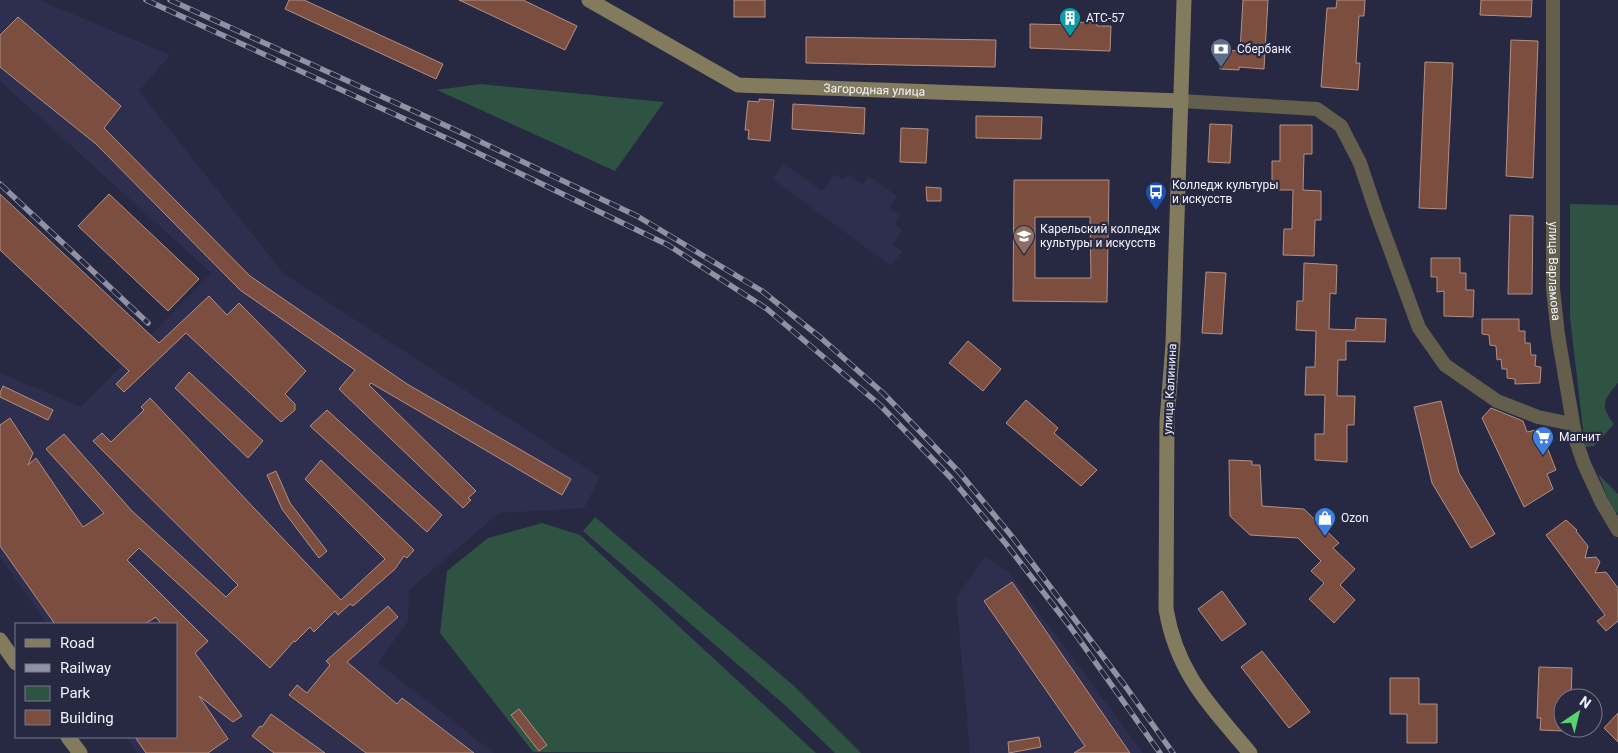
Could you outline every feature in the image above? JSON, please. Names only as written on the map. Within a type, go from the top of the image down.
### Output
[{"type":"main road","name":"Загородная улица","points":[[589,0],[738,85],[1181,101]]},
{"type":"main road","name":"улица Калинина","points":[[1184,0],[1173,343],[1167,421],[1166,609],[1170,632],[1187,673],[1202,696],[1250,753]]},
{"type":"main road","points":[[0,640],[15,662]]},
{"type":"main road","points":[[69,738],[80,753]]},
{"type":"street","name":"улица Варламова","points":[[1553,0],[1553,289],[1558,335],[1572,424],[1584,464],[1602,503],[1618,530]]},
{"type":"street","points":[[1181,101],[1317,109],[1341,126],[1360,163],[1419,328],[1445,365],[1498,401],[1520,411],[1572,424]]},
{"type":"shaded area","points":[[0,0],[39,0],[170,55],[139,91],[284,274],[600,477],[584,508],[499,513],[409,590],[408,621],[378,663],[494,753],[137,753],[127,738],[178,738],[178,623],[46,623],[0,557],[0,373],[81,407],[211,273],[0,81]]},
{"type":"shaded area","points":[[784,164],[822,191],[835,174],[843,180],[848,174],[862,185],[869,176],[897,196],[889,208],[900,216],[894,224],[903,230],[893,244],[902,252],[891,266],[773,179]]},
{"type":"shaded area","points":[[985,557],[1008,571],[1143,753],[970,753],[956,597]]},
{"type":"green space","points":[[480,84],[664,102],[615,171],[437,90]]},
{"type":"green space","points":[[1570,204],[1618,205],[1618,383],[1609,394],[1605,403],[1605,408],[1614,424],[1594,446],[1585,447],[1570,317]]},
{"type":"green space","points":[[1598,474],[1618,494],[1618,514],[1611,506]]},
{"type":"green space","points":[[595,517],[794,686],[861,753],[835,753],[787,707],[583,531]]},
{"type":"green space","points":[[542,523],[580,535],[816,753],[533,752],[440,633],[447,571],[488,538]]},
{"type":"building","points":[[289,0],[304,0],[443,64],[436,79],[285,9]]},
{"type":"building","points":[[459,0],[523,0],[577,26],[565,50]]},
{"type":"building","points":[[734,0],[765,0],[765,17],[734,17]]},
{"type":"building","points":[[1243,0],[1268,0],[1264,69],[1239,67],[1239,70],[1220,69],[1221,50],[1240,51]]},
{"type":"building","points":[[1337,0],[1365,0],[1364,16],[1359,16],[1356,63],[1360,63],[1358,90],[1321,87],[1327,8],[1336,8]]},
{"type":"building","points":[[1481,0],[1532,0],[1531,17],[1480,15]]},
{"type":"building","points":[[18,17],[121,106],[104,128],[250,276],[407,384],[571,479],[562,495],[371,383],[369,385],[476,491],[468,498],[471,500],[463,508],[339,389],[355,370],[240,290],[96,144],[0,67],[0,35]]},
{"type":"building","name":"АТС-57","points":[[1074,22],[1097,23],[1097,26],[1111,26],[1110,51],[1030,48],[1030,24],[1074,25]]},
{"type":"building","points":[[806,37],[996,40],[995,67],[806,63]]},
{"type":"building","points":[[1511,40],[1538,41],[1533,178],[1506,176]]},
{"type":"building","points":[[1425,62],[1453,63],[1446,209],[1419,208]]},
{"type":"building","points":[[759,99],[774,100],[770,141],[748,139],[749,130],[745,130],[748,101],[759,102]]},
{"type":"building","points":[[793,104],[865,108],[864,134],[792,129]]},
{"type":"building","points":[[976,116],[1042,117],[1041,139],[976,138]]},
{"type":"building","points":[[1210,124],[1232,125],[1230,163],[1208,162]]},
{"type":"building","points":[[1280,125],[1312,125],[1312,154],[1304,154],[1303,190],[1321,191],[1321,220],[1315,220],[1314,256],[1283,255],[1284,229],[1292,229],[1293,190],[1272,190],[1272,161],[1280,161]]},
{"type":"building","points":[[901,128],[928,129],[926,163],[900,162]]},
{"type":"building","name":"Карельский колледж культуры и искусств","points":[[1014,180],[1109,180],[1107,302],[1013,301]],"holes":[[[1035,217],[1090,217],[1091,278],[1035,278]]]},
{"type":"building","points":[[926,187],[941,188],[941,201],[927,201]]},
{"type":"building","points":[[0,194],[159,343],[209,296],[227,315],[239,303],[306,371],[285,394],[295,404],[295,410],[281,422],[186,333],[124,392],[116,384],[129,371],[0,250]]},
{"type":"building","points":[[109,194],[199,279],[168,311],[78,226]]},
{"type":"building","points":[[1510,215],[1533,216],[1532,294],[1508,294]]},
{"type":"building","points":[[1431,258],[1460,258],[1460,273],[1466,273],[1466,290],[1474,290],[1473,317],[1444,316],[1444,291],[1437,292],[1437,277],[1431,277]]},
{"type":"building","points":[[1304,263],[1337,265],[1336,294],[1330,293],[1329,329],[1355,330],[1356,318],[1386,319],[1385,342],[1346,341],[1346,360],[1338,360],[1337,396],[1355,396],[1354,425],[1347,425],[1347,462],[1315,460],[1315,434],[1324,434],[1325,395],[1305,395],[1306,367],[1315,367],[1316,331],[1296,330],[1297,301],[1303,301]]},
{"type":"building","points":[[1206,272],[1226,273],[1222,334],[1202,333]]},
{"type":"building","points":[[1482,319],[1519,319],[1519,331],[1525,331],[1525,343],[1530,343],[1531,355],[1536,355],[1535,366],[1541,367],[1540,383],[1515,384],[1515,379],[1507,378],[1507,369],[1502,369],[1501,359],[1497,360],[1496,346],[1490,345],[1489,335],[1482,334]]},
{"type":"building","points":[[968,341],[1001,369],[983,391],[949,363]]},
{"type":"building","points":[[189,372],[263,441],[248,458],[175,388]]},
{"type":"building","points":[[3,386],[53,410],[48,420],[0,397]]},
{"type":"building","points":[[150,398],[341,600],[385,559],[305,479],[321,460],[414,550],[407,558],[404,556],[395,569],[353,606],[350,604],[338,615],[335,611],[314,632],[310,627],[294,641],[270,668],[139,548],[127,560],[208,641],[195,653],[242,716],[233,722],[199,696],[228,739],[208,753],[146,753],[136,738],[178,738],[178,623],[160,623],[156,617],[147,623],[54,623],[0,546],[0,425],[10,418],[33,453],[28,465],[36,458],[83,527],[104,513],[46,449],[64,434],[132,511],[226,597],[238,585],[93,441],[102,433],[111,442],[144,410],[141,407]]},
{"type":"building","points":[[1026,400],[1058,428],[1054,433],[1097,470],[1081,486],[1006,423]]},
{"type":"building","points":[[1441,401],[1459,473],[1495,534],[1471,548],[1432,483],[1414,407]]},
{"type":"building","points":[[1491,408],[1523,421],[1527,432],[1540,429],[1556,470],[1547,474],[1553,489],[1524,507],[1482,418]]},
{"type":"building","points":[[327,410],[442,515],[427,532],[310,426]]},
{"type":"building","points":[[1229,460],[1252,461],[1252,465],[1260,465],[1262,506],[1304,509],[1339,543],[1333,548],[1355,569],[1340,585],[1355,600],[1334,623],[1309,599],[1324,583],[1311,571],[1321,561],[1298,538],[1250,535],[1230,516]]},
{"type":"building","points":[[276,471],[290,503],[327,551],[319,558],[282,509],[267,475]]},
{"type":"building","points":[[1566,520],[1577,530],[1588,546],[1585,558],[1596,557],[1600,562],[1595,573],[1606,572],[1618,588],[1618,621],[1606,631],[1597,621],[1605,615],[1546,535]]},
{"type":"building","points":[[1012,582],[1130,753],[1074,753],[1085,746],[984,601]]},
{"type":"building","points":[[1222,591],[1246,624],[1222,641],[1198,609]]},
{"type":"building","points":[[388,606],[398,617],[347,662],[397,704],[402,698],[474,753],[366,753],[289,695],[297,685],[307,693],[330,665],[326,661]]},
{"type":"building","points":[[1262,651],[1310,712],[1289,728],[1241,667]]},
{"type":"building","points":[[1539,667],[1572,668],[1571,688],[1553,688],[1553,731],[1540,730],[1541,718],[1537,718]]},
{"type":"building","points":[[1390,678],[1419,678],[1419,704],[1437,704],[1437,743],[1407,743],[1407,714],[1390,714]]},
{"type":"building","points":[[519,709],[547,745],[539,751],[511,715]]},
{"type":"building","points":[[1618,713],[1618,742],[1604,728]]},
{"type":"building","points":[[271,714],[325,753],[274,753],[252,736],[260,726],[262,727]]},
{"type":"building","points":[[1039,737],[1041,747],[1009,753],[1008,742]]},
{"type":"railway","points":[[146,0],[457,143],[668,245],[767,309],[880,405],[951,478],[1006,544],[1071,628],[1160,753]]},
{"type":"railway","points":[[170,0],[462,133],[637,216],[762,291],[821,338],[883,393],[959,472],[1014,539],[1126,687],[1173,753]]},
{"type":"railway","points":[[0,184],[148,323]]},
{"type":"place","name":"АТС-57","points":[[1070,37]]},
{"type":"place","name":"Сбербанк","points":[[1221,68]]},
{"type":"place","name":"Колледж культуры и искусств","points":[[1156,211]]},
{"type":"place","name":"Карельский колледж культуры и искусств","points":[[1024,255]]},
{"type":"place","name":"Магнит","points":[[1543,456]]},
{"type":"place","name":"Ozon","points":[[1325,537]]}]
